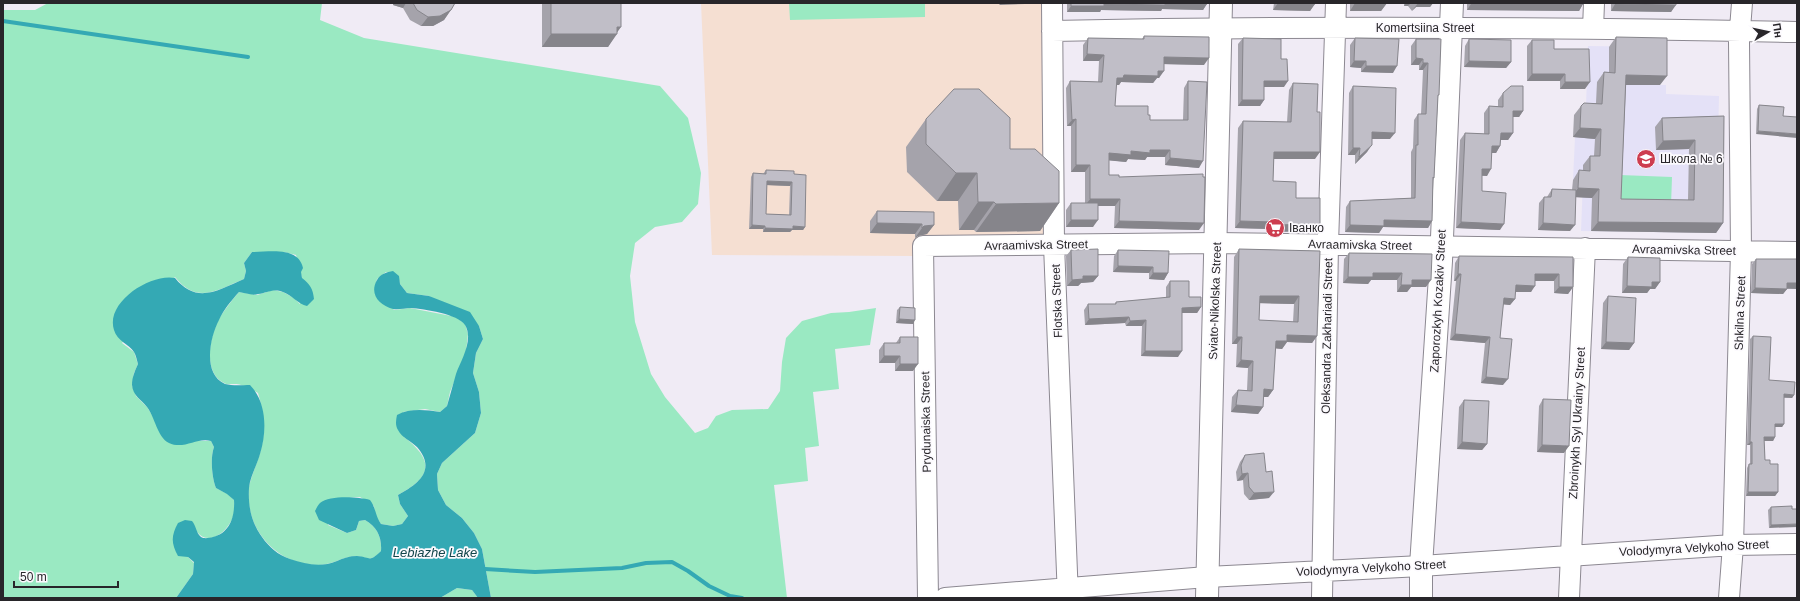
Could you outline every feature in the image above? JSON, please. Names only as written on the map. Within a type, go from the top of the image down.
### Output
[{"type":"main road","name":"Sviato-Nikolska Street","points":[[1207,598],[1221,3]]},
{"type":"main road","name":"Zaporozkyh Kozakiv Street","points":[[1421,598],[1414,566],[1442,246],[1452,3]]},
{"type":"street","name":"Flotska Street","points":[[1052,3],[1054,245],[1068,593]]},
{"type":"street","name":"Oleksandra Zakhariadi Street","points":[[1322,598],[1328,244],[1336,3]]},
{"type":"street","points":[[1593,28],[1594,3]]},
{"type":"street","name":"Shkilna Street","points":[[1729,598],[1734,545],[1741,251],[1740,31],[1742,3]]},
{"type":"street","name":"Komertsiina Street","points":[[1052,31],[1221,28],[1593,28],[1797,32]]},
{"type":"street","name":"Avraamivska Street","points":[[923,246],[1216,243],[1797,252]]},
{"type":"street","name":"Prydunaiska Street","points":[[923,246],[928,598]]},
{"type":"street","name":"Zbroinykh Syl Ukrainy Street","points":[[1569,598],[1585,248]]},
{"type":"street","name":"Volodymyra Velykoho Street","points":[[945,598],[1068,593],[1208,577],[1414,566],[1734,545],[1797,544]]},
{"type":"shaded area","points":[[701,3],[1047,3],[1049,233],[1042,239],[915,256],[712,255]]},
{"type":"shaded area","name":"Школа № 6","points":[[1588,46],[1660,47],[1660,85],[1666,85],[1666,94],[1719,96],[1716,233],[1581,231],[1583,180],[1573,180],[1575,137],[1585,138]]},
{"type":"green space","points":[[48,3],[322,3],[320,20],[364,38],[660,86],[688,118],[701,173],[698,204],[682,222],[655,227],[635,243],[630,276],[635,322],[651,374],[665,397],[695,433],[708,428],[716,416],[732,410],[768,409],[780,391],[782,362],[786,338],[802,321],[831,313],[876,308],[870,345],[835,349],[839,389],[813,392],[819,446],[805,448],[808,481],[774,485],[787,598],[491,598],[482,549],[474,533],[462,518],[446,505],[438,490],[437,474],[442,463],[475,433],[481,413],[479,392],[473,373],[476,353],[483,339],[479,326],[429,296],[407,293],[400,284],[398,276],[386,272],[377,279],[375,288],[394,310],[410,308],[456,317],[465,324],[468,334],[466,352],[450,392],[447,406],[440,412],[425,409],[403,412],[404,437],[421,454],[425,461],[423,475],[418,482],[398,495],[400,504],[408,516],[402,524],[393,526],[381,524],[375,515],[374,506],[360,497],[330,499],[328,525],[347,533],[356,530],[359,521],[365,520],[376,529],[381,541],[381,551],[375,557],[370,559],[352,556],[329,564],[319,565],[304,564],[277,552],[266,542],[258,530],[252,517],[249,502],[249,487],[260,453],[264,430],[262,408],[258,393],[237,384],[226,384],[218,379],[213,372],[210,363],[211,343],[216,324],[231,301],[239,292],[257,295],[273,290],[283,292],[294,298],[300,304],[302,278],[296,255],[284,252],[252,252],[244,263],[246,271],[244,279],[216,291],[199,293],[191,291],[183,286],[175,277],[122,343],[134,352],[138,364],[134,373],[132,385],[136,396],[147,407],[154,418],[200,441],[211,441],[214,447],[212,468],[216,488],[228,494],[234,500],[234,513],[229,525],[214,537],[208,538],[197,532],[188,557],[194,563],[193,574],[176,598],[3,598],[3,10],[35,10]]},
{"type":"green space","points":[[789,3],[925,3],[925,17],[790,20]]},
{"type":"green space","points":[[1620,175],[1672,177],[1671,206],[1619,203]]},
{"type":"green space","points":[[457,588],[472,590],[478,598],[440,598]]},
{"type":"water","name":"Lebiazhe Lake","points":[[275,251],[289,253],[295,256],[300,261],[303,268],[301,272],[302,278],[311,287],[314,299],[307,306],[286,293],[279,291],[254,295],[239,292],[223,312],[216,327],[211,345],[211,364],[213,372],[218,379],[228,385],[250,385],[260,400],[264,418],[264,436],[260,454],[251,480],[249,495],[253,520],[262,537],[278,553],[290,559],[307,564],[319,565],[331,563],[354,556],[372,558],[381,551],[381,541],[376,529],[365,520],[359,521],[356,530],[347,533],[319,520],[315,511],[319,504],[325,500],[337,498],[359,498],[370,500],[381,524],[393,526],[402,524],[408,516],[400,504],[398,495],[418,481],[425,469],[425,463],[423,455],[417,447],[398,430],[396,424],[397,415],[413,410],[440,412],[447,406],[456,374],[466,350],[468,337],[465,325],[461,321],[448,315],[411,308],[393,309],[383,305],[375,294],[375,285],[378,278],[393,271],[399,276],[400,284],[407,293],[429,296],[470,312],[479,326],[483,339],[476,353],[473,373],[479,392],[481,413],[475,433],[442,463],[437,474],[438,490],[446,505],[462,518],[474,533],[482,549],[491,598],[478,598],[472,590],[457,588],[440,598],[176,598],[193,574],[194,562],[188,557],[178,556],[173,543],[173,536],[178,523],[185,520],[192,521],[202,538],[219,535],[224,532],[230,523],[234,512],[234,500],[216,488],[212,468],[214,447],[211,441],[206,440],[175,445],[165,440],[159,432],[150,411],[134,392],[132,382],[138,364],[135,353],[120,340],[116,334],[113,320],[116,309],[123,300],[132,292],[154,280],[175,278],[191,291],[208,293],[217,291],[244,279],[246,271],[244,263],[252,252]]},
{"type":"building","points":[[413,3],[455,3],[451,10],[440,16],[428,17],[417,10]]},
{"type":"building","points":[[551,3],[621,3],[621,27],[617,27],[617,34],[551,34]]},
{"type":"building","points":[[1071,3],[1165,3],[1165,5],[1104,4],[1104,6],[1071,6]]},
{"type":"building","points":[[1165,3],[1207,3],[1207,4]]},
{"type":"building","points":[[1278,3],[1315,3],[1315,4]]},
{"type":"building","points":[[1583,3],[1583,4],[1471,4]]},
{"type":"building","points":[[1676,3],[1676,5],[1615,4]]},
{"type":"building","points":[[1144,36],[1209,37],[1209,58],[1164,57],[1164,71],[1158,71],[1158,76],[1124,75],[1123,78],[1117,78],[1115,106],[1148,106],[1148,115],[1150,115],[1150,120],[1188,120],[1188,81],[1207,82],[1203,161],[1170,158],[1170,150],[1150,150],[1150,153],[1131,151],[1131,155],[1109,153],[1109,175],[1119,175],[1119,177],[1203,174],[1203,177],[1205,177],[1204,223],[1119,221],[1120,199],[1090,199],[1090,165],[1076,165],[1076,119],[1072,120],[1070,81],[1102,82],[1104,55],[1087,54],[1088,38],[1144,39]]},
{"type":"building","points":[[1616,37],[1667,38],[1667,76],[1626,75],[1621,199],[1694,200],[1695,140],[1663,141],[1662,118],[1724,116],[1723,223],[1598,222],[1599,189],[1578,188],[1579,170],[1590,171],[1590,156],[1600,156],[1601,129],[1580,128],[1581,106],[1584,103],[1602,104],[1604,72],[1615,73]]},
{"type":"building","points":[[1243,38],[1281,39],[1281,59],[1287,59],[1288,81],[1264,81],[1264,100],[1242,100]]},
{"type":"building","points":[[1355,38],[1399,39],[1397,66],[1366,66],[1366,61],[1354,61]]},
{"type":"building","points":[[1416,39],[1441,39],[1432,221],[1384,220],[1384,226],[1350,225],[1350,201],[1415,198],[1418,114],[1426,114],[1428,63],[1423,63],[1423,59],[1416,58]]},
{"type":"building","points":[[1469,39],[1511,40],[1511,62],[1469,61]]},
{"type":"building","points":[[1532,40],[1554,40],[1554,49],[1589,49],[1590,82],[1565,82],[1565,74],[1532,74]]},
{"type":"building","points":[[1293,83],[1318,84],[1317,112],[1320,112],[1320,152],[1274,152],[1273,181],[1296,182],[1296,198],[1320,198],[1320,224],[1274,225],[1274,222],[1240,221],[1243,121],[1291,122]]},
{"type":"building","points":[[1353,86],[1396,88],[1395,133],[1372,132],[1372,145],[1359,157],[1360,148],[1353,148]]},
{"type":"building","points":[[1511,86],[1523,86],[1523,111],[1513,111],[1513,133],[1501,133],[1500,146],[1492,146],[1491,169],[1482,169],[1482,191],[1506,193],[1504,224],[1461,222],[1465,133],[1489,134],[1489,106],[1503,107],[1503,93]]},
{"type":"building","points":[[954,89],[979,89],[1010,118],[1010,149],[1035,149],[1059,171],[1059,203],[996,204],[994,202],[978,202],[977,173],[956,173],[926,144],[926,119]]},
{"type":"building","points":[[1759,105],[1784,107],[1783,116],[1797,117],[1797,134],[1758,131]]},
{"type":"building","points":[[766,170],[794,171],[794,174],[806,175],[805,227],[793,226],[793,229],[765,228],[765,226],[752,225],[753,173],[766,174]],"holes":[[[767,181],[792,182],[791,215],[766,214]]]},
{"type":"building","points":[[1552,189],[1576,190],[1575,225],[1543,223],[1544,197],[1551,197]]},
{"type":"building","points":[[1071,203],[1098,203],[1098,220],[1071,220]]},
{"type":"building","points":[[877,211],[934,212],[934,225],[924,226],[922,228],[922,224],[877,223]]},
{"type":"building","points":[[1098,249],[1098,276],[1083,276],[1083,279],[1072,280],[1071,250]]},
{"type":"building","points":[[1239,249],[1320,251],[1317,336],[1287,335],[1287,341],[1276,341],[1273,390],[1264,389],[1263,407],[1236,405],[1238,390],[1252,391],[1253,361],[1241,360],[1242,337],[1237,337]],"holes":[[[1260,296],[1299,296],[1298,322],[1259,320]]]},
{"type":"building","points":[[1118,250],[1169,251],[1168,273],[1153,273],[1153,267],[1118,266]]},
{"type":"building","points":[[1349,253],[1432,254],[1431,280],[1412,280],[1412,285],[1401,285],[1402,273],[1373,273],[1373,277],[1348,277]]},
{"type":"building","points":[[1459,256],[1573,257],[1573,287],[1559,287],[1559,274],[1535,274],[1535,286],[1516,285],[1515,299],[1504,298],[1500,338],[1512,339],[1508,379],[1486,377],[1490,337],[1455,334],[1461,274],[1458,274]]},
{"type":"building","points":[[1628,257],[1660,258],[1660,282],[1652,282],[1652,287],[1627,286]]},
{"type":"building","points":[[1756,259],[1797,259],[1797,283],[1787,283],[1787,289],[1755,288]]},
{"type":"building","points":[[1170,281],[1189,281],[1189,297],[1201,297],[1201,307],[1182,308],[1182,351],[1145,351],[1146,320],[1130,321],[1129,317],[1089,319],[1088,304],[1116,304],[1116,302],[1170,297]]},
{"type":"building","points":[[1608,296],[1636,298],[1634,343],[1606,342]]},
{"type":"building","points":[[900,307],[915,308],[915,320],[899,319]]},
{"type":"building","points":[[1753,336],[1771,337],[1769,380],[1795,382],[1794,395],[1784,394],[1784,424],[1775,424],[1775,437],[1764,437],[1765,460],[1770,460],[1770,464],[1778,464],[1778,492],[1748,492],[1749,464],[1752,464],[1752,442],[1750,442]]},
{"type":"building","points":[[900,337],[918,337],[918,364],[900,364],[900,356],[884,356],[884,343],[900,343]]},
{"type":"building","points":[[1543,399],[1571,400],[1569,446],[1542,445]]},
{"type":"building","points":[[1464,400],[1489,401],[1487,444],[1462,442]]},
{"type":"building","points":[[1264,453],[1266,472],[1272,471],[1274,492],[1254,493],[1249,487],[1248,473],[1242,474],[1241,465],[1245,455]]},
{"type":"building","points":[[1792,506],[1792,509],[1797,509],[1797,524],[1771,525],[1771,507]]},
{"type":"waterway","points":[[3,21],[248,57]]},
{"type":"waterway","points":[[485,569],[535,572],[622,568],[646,563],[672,562],[709,586],[730,596],[742,598]]},
{"type":"place","name":"Школа № 6","points":[[1646,159]]},
{"type":"place","name":"Іванко","points":[[1275,228]]}]
